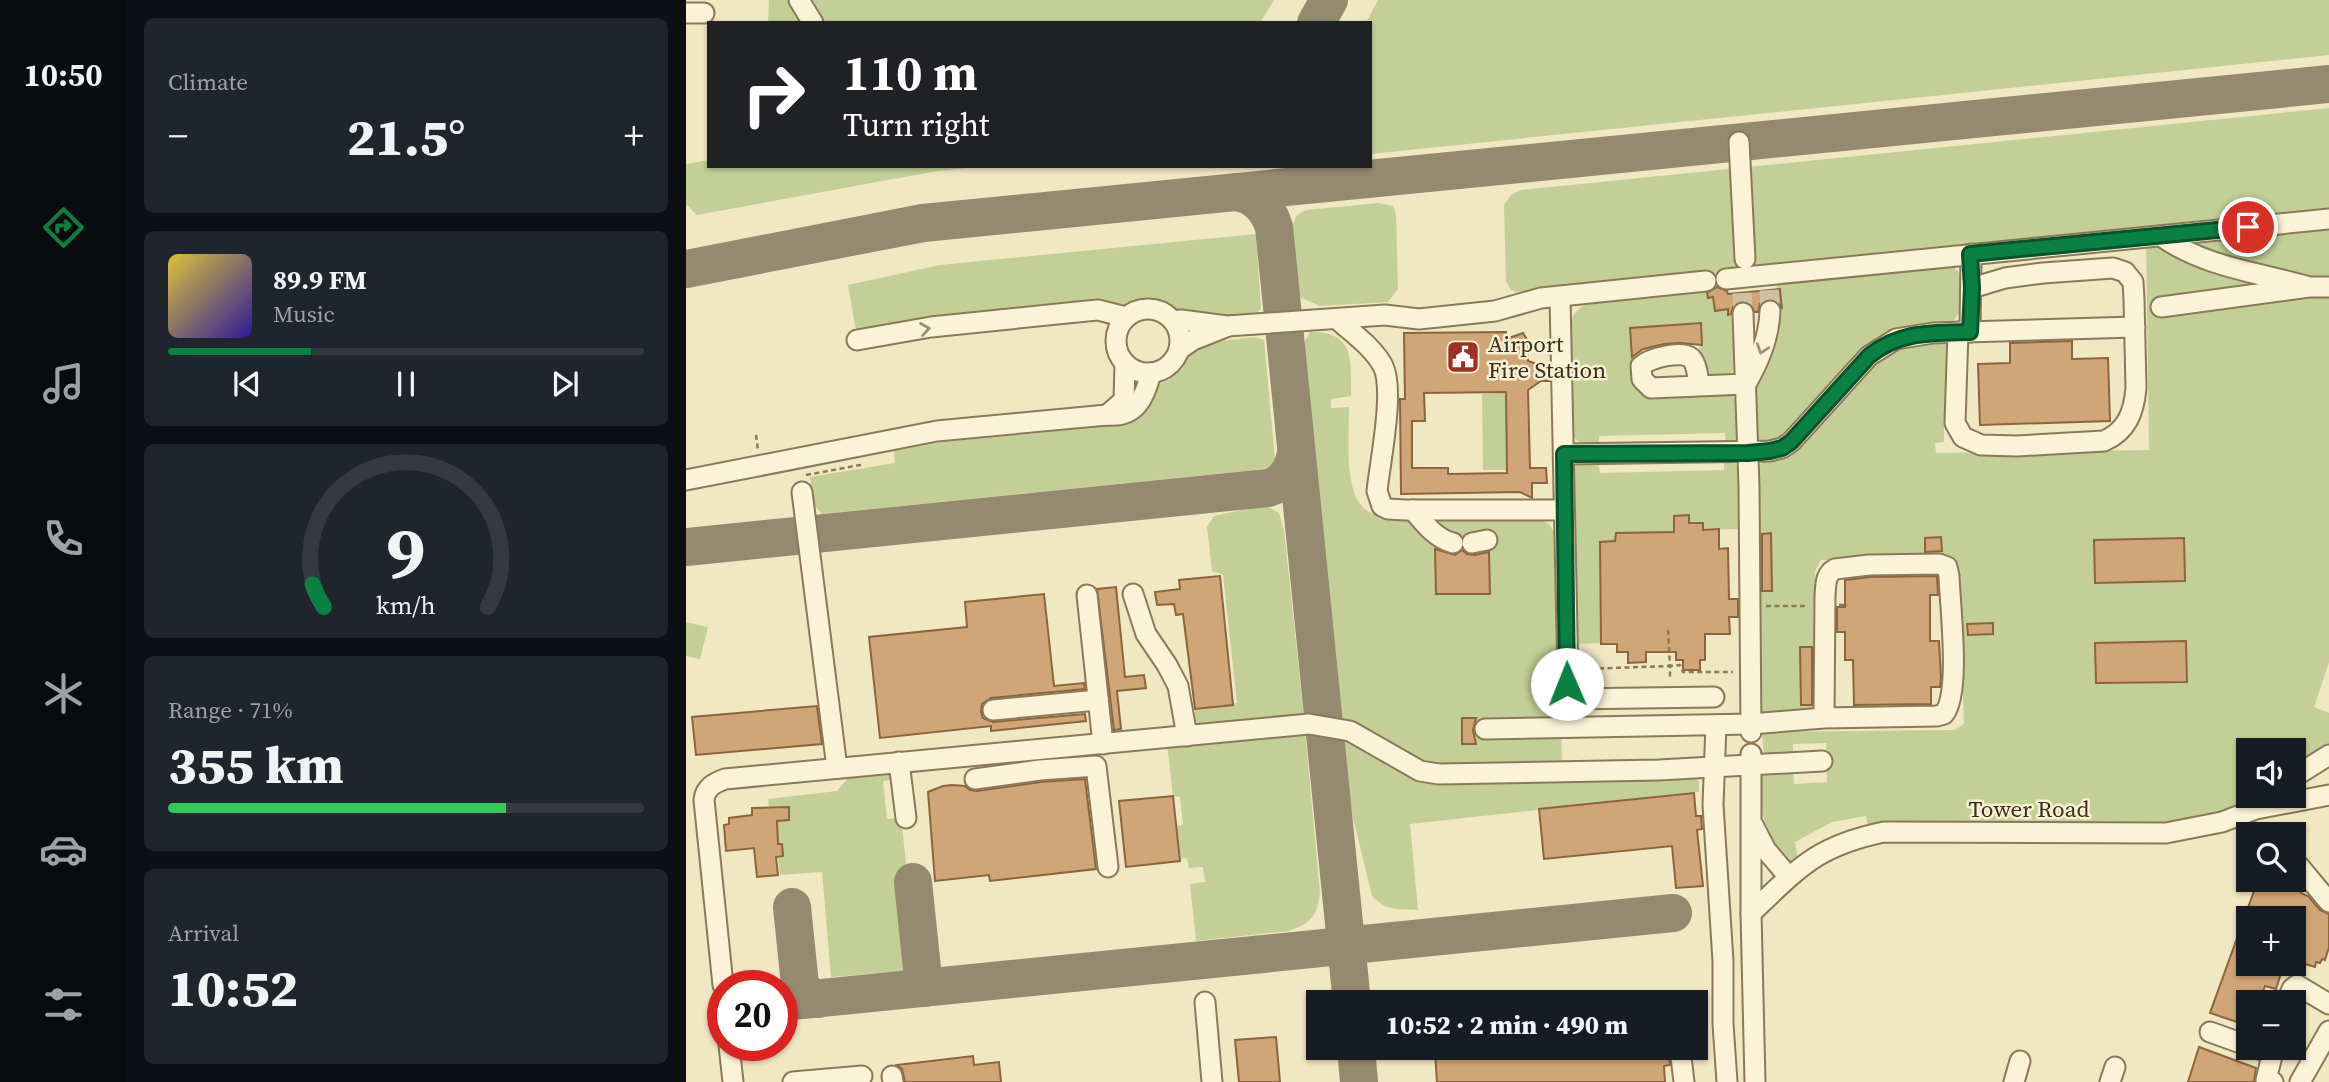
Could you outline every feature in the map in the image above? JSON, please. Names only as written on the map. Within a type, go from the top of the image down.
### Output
[{"type":"street","points":[[799,0],[812,21]]},
{"type":"street","points":[[1739,142],[1739,277],[1769,282],[1970,254],[2329,219]]},
{"type":"street","points":[[2162,237],[2182,250],[2225,267],[2309,287]]},
{"type":"street","points":[[1970,254],[1972,288],[1964,332],[1955,423],[1963,436],[1972,442],[2017,446],[2104,441],[2122,430],[2133,410],[2135,400],[2135,327],[2133,282],[2130,277],[2113,268],[2005,278],[1972,288]]},
{"type":"street","points":[[1174,321],[1227,326],[1385,314],[1419,319],[1495,311],[1541,298],[1706,281]]},
{"type":"street","points":[[2161,307],[2309,287],[2329,287]]},
{"type":"street","points":[[1560,297],[1569,727]]},
{"type":"street","points":[[1180,349],[1180,334],[1174,321],[1163,312],[1151,308],[1137,310],[1126,317],[1115,341],[1116,349],[1125,364],[1134,370],[1151,373],[1171,365],[1180,349],[1194,340],[1227,326]]},
{"type":"street","points":[[857,340],[931,327],[1098,310],[1126,317]]},
{"type":"street","points":[[1746,384],[1763,347],[1770,310]]},
{"type":"street","points":[[1743,313],[1748,453],[1751,728]]},
{"type":"street","points":[[1337,319],[1368,348],[1386,374],[1388,397],[1377,491],[1382,506],[1388,509],[1413,510],[1563,510]]},
{"type":"street","points":[[1564,454],[1770,451],[1791,442],[1869,356],[1890,341],[1917,335],[1964,332],[2135,327]]},
{"type":"street","points":[[1107,415],[1124,400],[1125,364]]},
{"type":"street","points":[[686,480],[937,431],[1118,416],[1132,411],[1143,395],[1151,373]]},
{"type":"street","points":[[1699,386],[1746,384]]},
{"type":"street","points":[[802,492],[837,768]]},
{"type":"street","points":[[1413,510],[1433,533],[1448,543],[1471,542]]},
{"type":"street","points":[[1485,729],[1716,724],[1751,728],[1824,718],[1937,716],[1947,711],[1952,698],[1953,636],[1947,567],[1939,564],[1870,565],[1835,569],[1828,576],[1825,606],[1824,718]]},
{"type":"street","points":[[1133,594],[1146,634],[1178,686],[1187,736]]},
{"type":"street","points":[[1087,595],[1098,700],[1096,766],[1108,867]]},
{"type":"street","points":[[1568,699],[1714,696]]},
{"type":"street","points":[[993,710],[1098,700]]},
{"type":"street","points":[[721,970],[704,800],[707,790],[725,779],[1304,724],[1333,727],[1359,734],[1420,771],[1439,774],[1659,769],[1713,766],[1751,759],[1822,761]]},
{"type":"street","points":[[1716,724],[1713,805],[1723,961],[1727,1082]]},
{"type":"street","points":[[2306,769],[2329,755]]},
{"type":"street","points":[[1751,759],[1755,1082]]},
{"type":"street","points":[[900,762],[906,818]]},
{"type":"street","points":[[975,779],[1096,766]]},
{"type":"street","name":"Tower Road","points":[[2306,797],[2326,794]]},
{"type":"street","name":"Tower Road","points":[[1751,913],[1788,876],[1814,857],[1853,838],[1884,832],[2166,833],[2222,822],[2252,808]]},
{"type":"street","points":[[1752,822],[1766,850],[1788,876]]},
{"type":"street","points":[[2306,874],[2329,902]]},
{"type":"street","points":[[2306,990],[2329,1004]]},
{"type":"street","points":[[1205,1002],[1212,1082]]},
{"type":"street","points":[[2210,1032],[2236,1041]]},
{"type":"street","points":[[2300,1082],[2326,1044]]},
{"type":"street","points":[[1681,1060],[1684,1082]]},
{"type":"street","points":[[2268,1081],[2271,1060]]},
{"type":"street","points":[[731,1061],[733,1082]]},
{"type":"street","points":[[2014,1082],[2020,1061]]},
{"type":"street","points":[[793,1082],[862,1076]]},
{"type":"path","points":[[1750,607],[1848,605]]},
{"type":"path","points":[[1668,629],[1671,698]]},
{"type":"path","points":[[1567,669],[1680,665],[1683,672],[1750,671]]},
{"type":"green space","points":[[769,0],[1274,0],[1261,21],[768,21]]},
{"type":"green space","points":[[1378,0],[2329,0],[2329,55],[1372,154],[1372,21],[1367,21]]},
{"type":"green space","points":[[2329,108],[2329,662],[2314,707],[2329,713],[2329,744],[2306,761],[2306,738],[2236,738],[2236,808],[2239,808],[2235,811],[2154,827],[1868,827],[1866,816],[1832,822],[1795,842],[1798,859],[1788,866],[1774,849],[1761,810],[1757,789],[1762,772],[1793,770],[1794,784],[1827,782],[1826,743],[1793,744],[1793,756],[1764,757],[1762,732],[1954,730],[1964,724],[1958,562],[1948,558],[1821,560],[1815,571],[1819,710],[1765,715],[1759,709],[1757,467],[1890,349],[1948,340],[1949,427],[1944,427],[1944,442],[1935,443],[1936,453],[2149,450],[2146,234],[1516,292],[1511,290],[1506,281],[1504,205],[1511,195],[1521,190]]},
{"type":"green space","points":[[707,160],[707,168],[967,168],[937,171],[697,215],[686,204],[686,164]]},
{"type":"green space","points":[[1378,203],[1393,206],[1396,214],[1398,289],[1388,302],[1320,306],[1299,297],[1296,287],[1293,225],[1296,216],[1306,210]]},
{"type":"green space","points":[[1256,234],[1261,309],[1255,314],[1179,317],[1162,305],[1136,301],[1119,308],[857,336],[848,285],[940,265]]},
{"type":"green space","points":[[1950,263],[1962,276],[1964,305],[1951,325],[1906,330],[1880,339],[1852,362],[1788,434],[1778,441],[1756,441],[1754,387],[1774,310],[1782,309],[1780,289],[1776,289],[1779,282]]},
{"type":"green space","points":[[1707,289],[1708,298],[1713,297],[1715,310],[1728,309],[1729,315],[1736,314],[1737,367],[1726,377],[1715,378],[1702,374],[1699,345],[1702,345],[1701,323],[1630,328],[1635,380],[1730,393],[1737,402],[1737,439],[1733,444],[1726,445],[1725,433],[1599,436],[1599,445],[1576,440],[1569,416],[1568,327],[1576,312],[1591,302]]},
{"type":"green space","points":[[1310,332],[1335,337],[1343,342],[1347,350],[1351,371],[1351,396],[1331,399],[1331,408],[1349,407],[1348,445],[1352,486],[1366,510],[1378,516],[1398,518],[1537,517],[1550,525],[1557,538],[1562,764],[1435,769],[1384,745],[1341,719],[1304,343]]},
{"type":"green space","points":[[1255,337],[1264,340],[1275,460],[1270,467],[822,514],[814,505],[810,477],[895,463],[894,451],[944,442],[1128,424],[1140,417],[1157,385],[1182,369],[1193,347],[1202,343]]},
{"type":"green space","points":[[1512,393],[1512,400],[1506,401],[1507,470],[1483,470],[1482,394]]},
{"type":"green space","points":[[1724,460],[1734,461],[1738,468],[1739,529],[1703,530],[1703,523],[1689,523],[1688,515],[1674,516],[1677,582],[1660,583],[1658,532],[1645,532],[1645,541],[1605,643],[1573,644],[1572,468],[1577,463],[1598,461],[1600,473],[1724,470]]},
{"type":"green space","points":[[1265,505],[1279,513],[1284,530],[1304,717],[1201,725],[1195,721],[1195,709],[1237,703],[1223,575],[1212,571],[1207,527],[1214,516]]},
{"type":"green space","points":[[686,622],[708,627],[700,659],[686,656]]},
{"type":"green space","points":[[1305,732],[1320,893],[1315,913],[1307,922],[1288,931],[1196,941],[1190,884],[1205,882],[1203,867],[1189,868],[1187,858],[1181,859],[1177,826],[1183,825],[1180,797],[1173,796],[1167,744]]},
{"type":"green space","points":[[1341,736],[1405,770],[1682,775],[1699,781],[1699,792],[1410,824],[1418,910],[1393,908],[1372,896],[1353,818]]},
{"type":"green space","points":[[894,771],[896,779],[883,781],[887,819],[901,818],[918,970],[831,977],[822,872],[780,875],[778,857],[774,857],[768,799],[837,791],[849,777]]},
{"type":"building","points":[[1717,287],[1728,294],[1780,289],[1782,309],[1777,301],[1770,299],[1760,304],[1758,312],[1743,301],[1733,307],[1731,314],[1728,315],[1728,309],[1715,311],[1713,297],[1708,298],[1707,293]]},
{"type":"building","points":[[1701,323],[1702,345],[1664,344],[1643,349],[1632,357],[1630,328]]},
{"type":"building","points":[[1506,332],[1506,339],[1523,333],[1528,341],[1528,361],[1543,366],[1550,381],[1541,381],[1528,390],[1530,468],[1546,468],[1547,483],[1532,483],[1532,498],[1520,492],[1401,494],[1400,399],[1405,399],[1404,333]],"holes":[[[1506,392],[1507,473],[1448,474],[1448,468],[1412,468],[1412,421],[1425,421],[1424,393]]]},
{"type":"building","points":[[2072,341],[2072,359],[2108,358],[2110,421],[1980,425],[1978,364],[2010,363],[2010,343]]},
{"type":"building","points":[[1689,515],[1689,523],[1703,523],[1703,530],[1719,529],[1719,549],[1728,548],[1729,599],[1738,599],[1738,617],[1729,617],[1730,634],[1705,634],[1705,660],[1700,660],[1700,670],[1683,670],[1683,660],[1676,660],[1676,652],[1646,652],[1646,662],[1628,663],[1628,652],[1617,652],[1617,644],[1601,644],[1600,542],[1615,541],[1616,533],[1674,532],[1674,516]]},
{"type":"building","points":[[1771,533],[1772,591],[1762,591],[1762,534]]},
{"type":"building","points":[[1941,537],[1942,551],[1925,552],[1925,538]]},
{"type":"building","points":[[2184,538],[2185,581],[2095,583],[2094,540]]},
{"type":"building","points":[[1435,549],[1455,555],[1462,550],[1474,555],[1489,552],[1490,594],[1436,594]]},
{"type":"building","points":[[1220,576],[1233,705],[1195,709],[1183,614],[1176,615],[1174,604],[1157,605],[1155,592],[1180,589],[1179,580]]},
{"type":"building","points":[[1937,576],[1938,595],[1930,595],[1930,641],[1939,641],[1941,676],[1940,687],[1931,687],[1931,704],[1854,705],[1853,660],[1845,660],[1845,632],[1837,632],[1837,607],[1845,607],[1845,580]]},
{"type":"building","points":[[1116,587],[1125,677],[1144,675],[1146,688],[1117,691],[1121,729],[1114,730],[1097,589]]},
{"type":"building","points":[[1044,594],[1054,686],[1084,683],[1085,689],[991,698],[982,704],[981,712],[983,718],[993,722],[1085,714],[1086,721],[991,731],[991,726],[880,738],[869,637],[967,627],[965,602]]},
{"type":"building","points":[[1993,623],[1993,634],[1968,635],[1967,624]]},
{"type":"building","points":[[2186,641],[2187,682],[2096,683],[2095,643]]},
{"type":"building","points":[[1800,647],[1812,647],[1812,705],[1801,705]]},
{"type":"building","points":[[817,706],[822,744],[696,755],[692,717]]},
{"type":"building","points":[[1462,718],[1476,718],[1473,730],[1476,744],[1462,744]]},
{"type":"building","points":[[1085,779],[1096,869],[990,881],[989,875],[935,881],[928,792],[952,785],[977,791]]},
{"type":"building","points":[[1694,793],[1696,816],[1701,816],[1702,829],[1697,830],[1703,886],[1676,888],[1672,846],[1544,859],[1539,809]]},
{"type":"building","points":[[1173,796],[1180,861],[1126,867],[1119,801]]},
{"type":"building","points":[[789,807],[789,820],[777,821],[778,844],[782,844],[783,856],[776,857],[778,875],[757,877],[754,848],[726,851],[724,825],[729,824],[729,818],[752,815],[752,808]]},
{"type":"building","points":[[2254,892],[2301,892],[2308,896],[2320,910],[2329,914],[2329,947],[2325,960],[2316,962],[2315,967],[2306,964],[2306,906],[2249,906]]},
{"type":"building","points":[[2236,941],[2236,976],[2280,976],[2276,989],[2265,986],[2264,990],[2236,990],[2236,1022],[2210,1013]]},
{"type":"building","points":[[1276,1037],[1280,1082],[1239,1082],[1235,1040]]},
{"type":"building","points":[[2199,1047],[2256,1068],[2254,1082],[2188,1082]]},
{"type":"building","points":[[973,1056],[974,1065],[999,1062],[1001,1082],[905,1082],[902,1069],[897,1065]]},
{"type":"building","points":[[1436,1060],[1669,1060],[1670,1065],[1664,1066],[1665,1082],[1437,1082]]},
{"type":"taxiway","points":[[1317,21],[1329,0]]},
{"type":"taxiway","points":[[686,269],[923,223],[2329,84]]},
{"type":"taxiway","points":[[1236,192],[1250,196],[1260,204],[1274,227],[1351,990]]},
{"type":"taxiway","points":[[686,547],[1268,488],[1287,475],[1296,453]]},
{"type":"taxiway","points":[[913,882],[924,988]]},
{"type":"taxiway","points":[[792,907],[800,985],[808,995],[818,999]]},
{"type":"taxiway","points":[[798,1000],[1673,913]]},
{"type":"taxiway","points":[[1357,1060],[1359,1082]]},
{"type":"tunnel","points":[[1769,290],[1770,311]]},
{"type":"tunnel","points":[[1742,293],[1743,313]]},
{"type":"place","name":"Airport Fire Station","points":[[1463,357]]},
{"type":"route","points":[[1567,684],[1564,454],[1748,453],[1782,448],[1791,442],[1879,348],[1896,339],[1917,335],[1970,332],[1970,254],[2248,227]]}]
